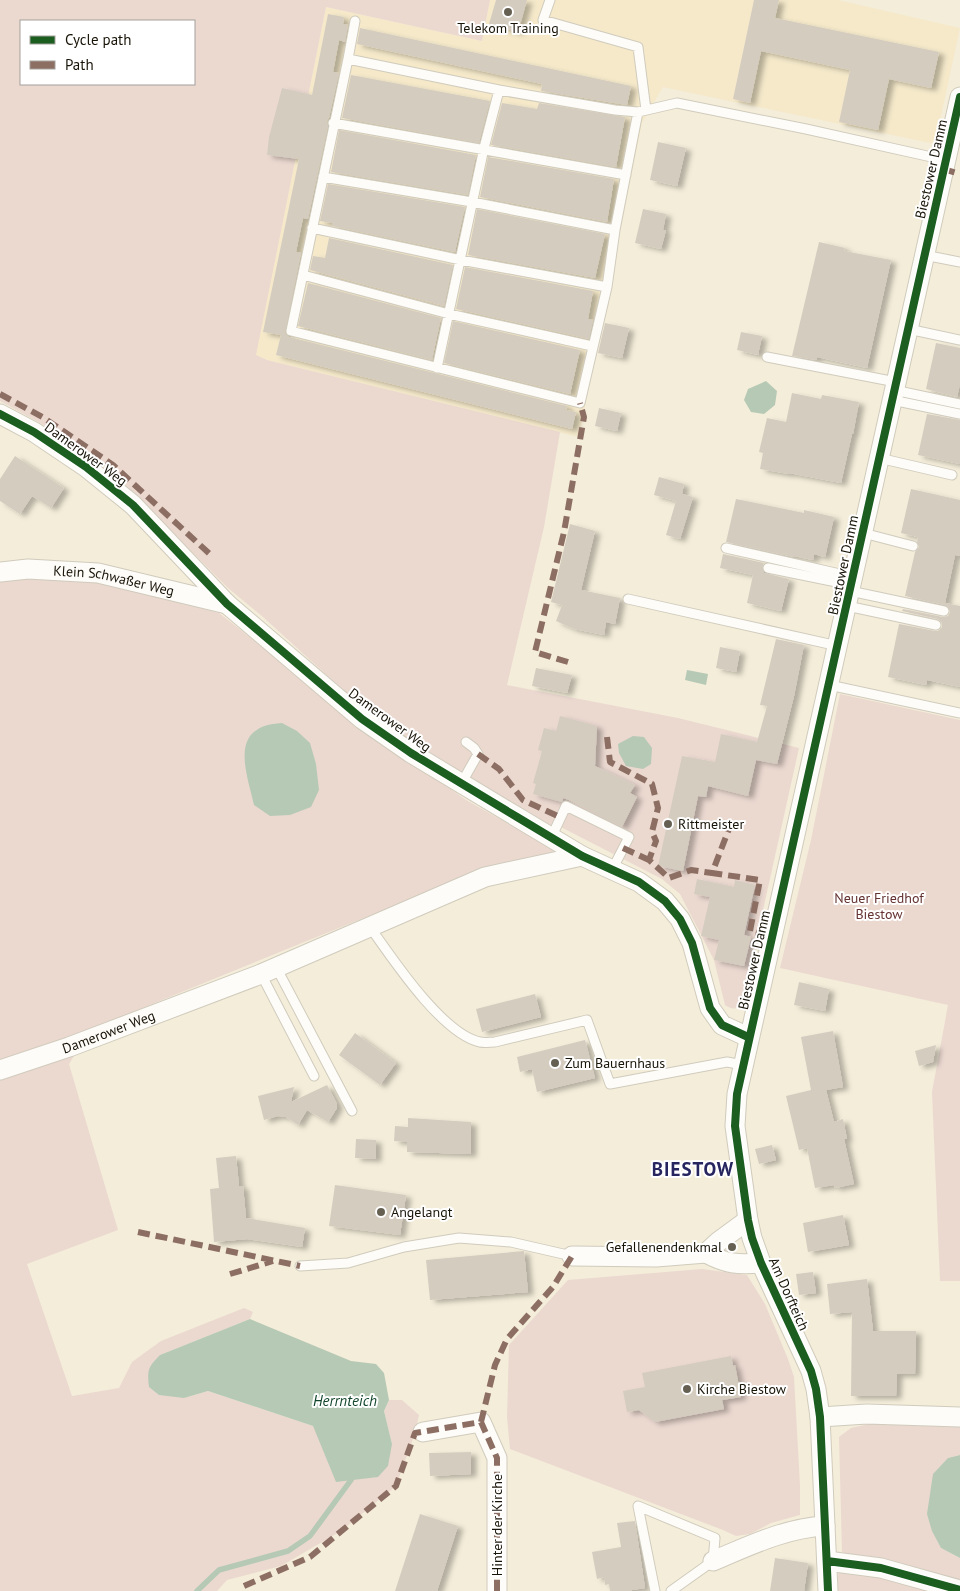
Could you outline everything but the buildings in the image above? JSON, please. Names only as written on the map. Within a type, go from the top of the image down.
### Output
[{"type":"street","name":"Biestower Damm","points":[[748,1037],[838,646],[960,97]]},
{"type":"street","name":"Damerower Weg","points":[[0,414],[34,432],[86,467],[133,505],[226,604],[362,719],[411,753],[461,784],[582,856],[639,882],[665,901],[680,919],[692,944],[710,1008],[722,1025],[748,1037]]},
{"type":"street","name":"Klein Schwaßer Weg","points":[[0,572],[28,569],[98,573],[226,604]]},
{"type":"street","name":"Damerower Weg","points":[[0,1070],[69,1047],[269,971],[485,877],[582,856]]},
{"type":"street","name":"Am Dorfteich","points":[[748,1037],[737,1094],[736,1126],[748,1220],[760,1263],[811,1372],[816,1389],[820,1417],[828,1591]]},
{"type":"street","points":[[706,1253],[748,1220]]},
{"type":"street","name":"Am Dorfteich","points":[[572,1256],[656,1257],[706,1253],[720,1261],[739,1265],[760,1263]]},
{"type":"street","points":[[820,1417],[876,1414],[960,1417]]},
{"type":"street","name":"Hinter der Kirche","points":[[423,1432],[481,1422],[497,1458],[497,1591]]},
{"type":"street","points":[[713,1561],[776,1535],[815,1526],[825,1526]]},
{"type":"street","points":[[827,1561],[881,1568],[960,1590]]},
{"type":"lane","points":[[355,21],[291,331],[580,403],[607,287],[615,230],[626,175],[642,111],[638,47],[543,20],[550,0]]},
{"type":"lane","points":[[348,59],[499,90],[615,110],[642,111],[677,103],[945,160]]},
{"type":"lane","points":[[437,368],[484,148],[499,90]]},
{"type":"lane","points":[[333,122],[626,175]]},
{"type":"lane","points":[[323,177],[472,202],[615,230]]},
{"type":"lane","points":[[312,228],[461,260],[607,287]]},
{"type":"lane","points":[[924,255],[960,262]]},
{"type":"lane","points":[[303,275],[449,314],[592,346]]},
{"type":"lane","points":[[908,329],[960,340]]},
{"type":"lane","points":[[767,357],[894,391],[960,404]]},
{"type":"lane","points":[[894,391],[960,414]]},
{"type":"lane","points":[[879,458],[952,474]]},
{"type":"lane","points":[[863,533],[913,546]]},
{"type":"lane","points":[[726,548],[850,590],[936,625]]},
{"type":"lane","points":[[768,568],[850,590],[944,611]]},
{"type":"lane","points":[[628,599],[838,646]]},
{"type":"lane","points":[[829,685],[960,713]]},
{"type":"lane","points":[[461,784],[478,754],[466,742]]},
{"type":"lane","points":[[551,838],[566,806],[628,837],[612,870]]},
{"type":"lane","points":[[370,927],[413,985],[449,1025],[480,1042],[495,1042],[587,1020],[610,1084],[727,1062],[743,1066]]},
{"type":"lane","points":[[269,971],[314,1076]]},
{"type":"lane","points":[[269,971],[352,1112]]},
{"type":"lane","points":[[300,1266],[348,1262],[404,1247],[459,1238],[511,1242],[572,1256]]},
{"type":"lane","points":[[656,1591],[638,1506],[715,1538],[713,1561],[671,1591]]},
{"type":"shaded area","points":[[490,0],[838,0],[960,28],[935,144],[663,87],[642,123],[579,437],[267,360],[255,355],[326,7],[482,41]]},
{"type":"green space","points":[[0,0],[490,0],[482,41],[326,7],[256,355],[267,360],[560,432],[544,527],[507,685],[678,718],[799,748],[742,1005],[734,1008],[725,1005],[714,960],[680,894],[662,879],[553,823],[552,826],[473,781],[367,712],[263,617],[228,588],[111,471],[40,423],[0,401]]},
{"type":"green space","points":[[26,576],[96,580],[219,613],[358,722],[466,800],[555,850],[548,855],[479,871],[91,1029],[69,1064],[118,1230],[27,1264],[72,1396],[119,1388],[132,1362],[161,1341],[244,1308],[253,1312],[250,1319],[160,1355],[184,1398],[208,1391],[313,1426],[316,1431],[392,1444],[384,1411],[389,1400],[402,1400],[419,1415],[415,1433],[396,1486],[341,1531],[281,1566],[227,1580],[217,1591],[0,1591],[0,581]]},
{"type":"green space","name":"Neuer Friedhof Biestow","points":[[840,694],[960,720],[960,1281],[940,1281],[932,1092],[948,1005],[780,968],[811,840]]},
{"type":"green space","points":[[702,1269],[747,1275],[765,1304],[794,1377],[800,1515],[771,1523],[750,1534],[736,1536],[510,1449],[507,1417],[509,1345],[568,1280]]},
{"type":"green space","points":[[914,1422],[960,1426],[960,1455],[948,1458],[941,1548],[960,1558],[960,1583],[852,1557],[842,1552],[839,1437],[851,1428],[869,1424]]},
{"type":"green space","points":[[850,1568],[938,1591],[837,1591],[838,1574],[842,1569]]},
{"type":"water","points":[[766,381],[777,391],[775,405],[764,414],[751,412],[744,400],[748,389]]},
{"type":"water","points":[[687,670],[708,674],[706,685],[685,680]]},
{"type":"water","points":[[282,723],[297,731],[310,743],[316,764],[319,790],[311,807],[290,815],[270,816],[254,805],[247,778],[245,752],[247,741],[254,732],[265,726]]},
{"type":"water","points":[[633,736],[644,737],[652,748],[651,764],[643,769],[626,766],[619,753],[618,744]]},
{"type":"water","name":"Herrnteich","points":[[250,1319],[351,1361],[376,1364],[384,1373],[389,1400],[384,1411],[392,1444],[388,1466],[378,1477],[336,1482],[313,1426],[208,1391],[184,1398],[159,1395],[149,1387],[149,1369],[160,1355]]},
{"type":"water","points":[[960,1455],[960,1558],[941,1548],[932,1531],[927,1514],[933,1474],[948,1458]]},
{"type":"waterway","points":[[197,1591],[219,1570],[288,1551],[310,1536],[351,1480]]},
{"type":"marked path","points":[[943,169],[960,174]]},
{"type":"marked path","points":[[0,394],[44,418],[113,465],[213,557]]},
{"type":"marked path","points":[[568,662],[535,652],[564,532],[584,417],[580,403]]},
{"type":"marked path","points":[[607,737],[610,762],[652,784],[658,808],[652,832],[656,841],[649,860],[669,878],[691,870],[712,873]]},
{"type":"marked path","points":[[478,754],[499,769],[523,800],[560,817]]},
{"type":"marked path","points":[[732,821],[712,873],[760,880],[750,931],[761,934]]},
{"type":"marked path","points":[[623,848],[649,860]]},
{"type":"marked path","points":[[138,1232],[300,1266]]},
{"type":"marked path","points":[[481,1422],[495,1365],[507,1339],[553,1287],[572,1256]]},
{"type":"marked path","points":[[230,1274],[273,1261]]},
{"type":"marked path","points":[[244,1586],[310,1557],[396,1486],[415,1433],[481,1422],[497,1458],[497,1591]]},
{"type":"cycle path","points":[[828,1591],[820,1417],[816,1389],[811,1371],[761,1263],[752,1238],[735,1126],[737,1094],[960,97]]},
{"type":"cycle path","points":[[0,414],[34,432],[86,467],[133,505],[227,604],[362,719],[411,753],[517,817],[582,856],[639,882],[665,901],[680,919],[692,943],[710,1008],[722,1025],[748,1037]]},
{"type":"cycle path","points":[[827,1561],[881,1568],[960,1590]]},
{"type":"place","name":"Telekom Training","points":[[508,12]]},
{"type":"place","name":"Rittmeister","points":[[668,824]]},
{"type":"place","name":"Zum Bauernhaus","points":[[555,1063]]},
{"type":"place","name":"Angelangt","points":[[381,1212]]},
{"type":"place","name":"Gefallenendenkmal","points":[[732,1247]]},
{"type":"place","name":"Kirche Biestow","points":[[687,1389]]},
{"type":"district","name":"BIESTOW","points":[[693,1169]]}]
